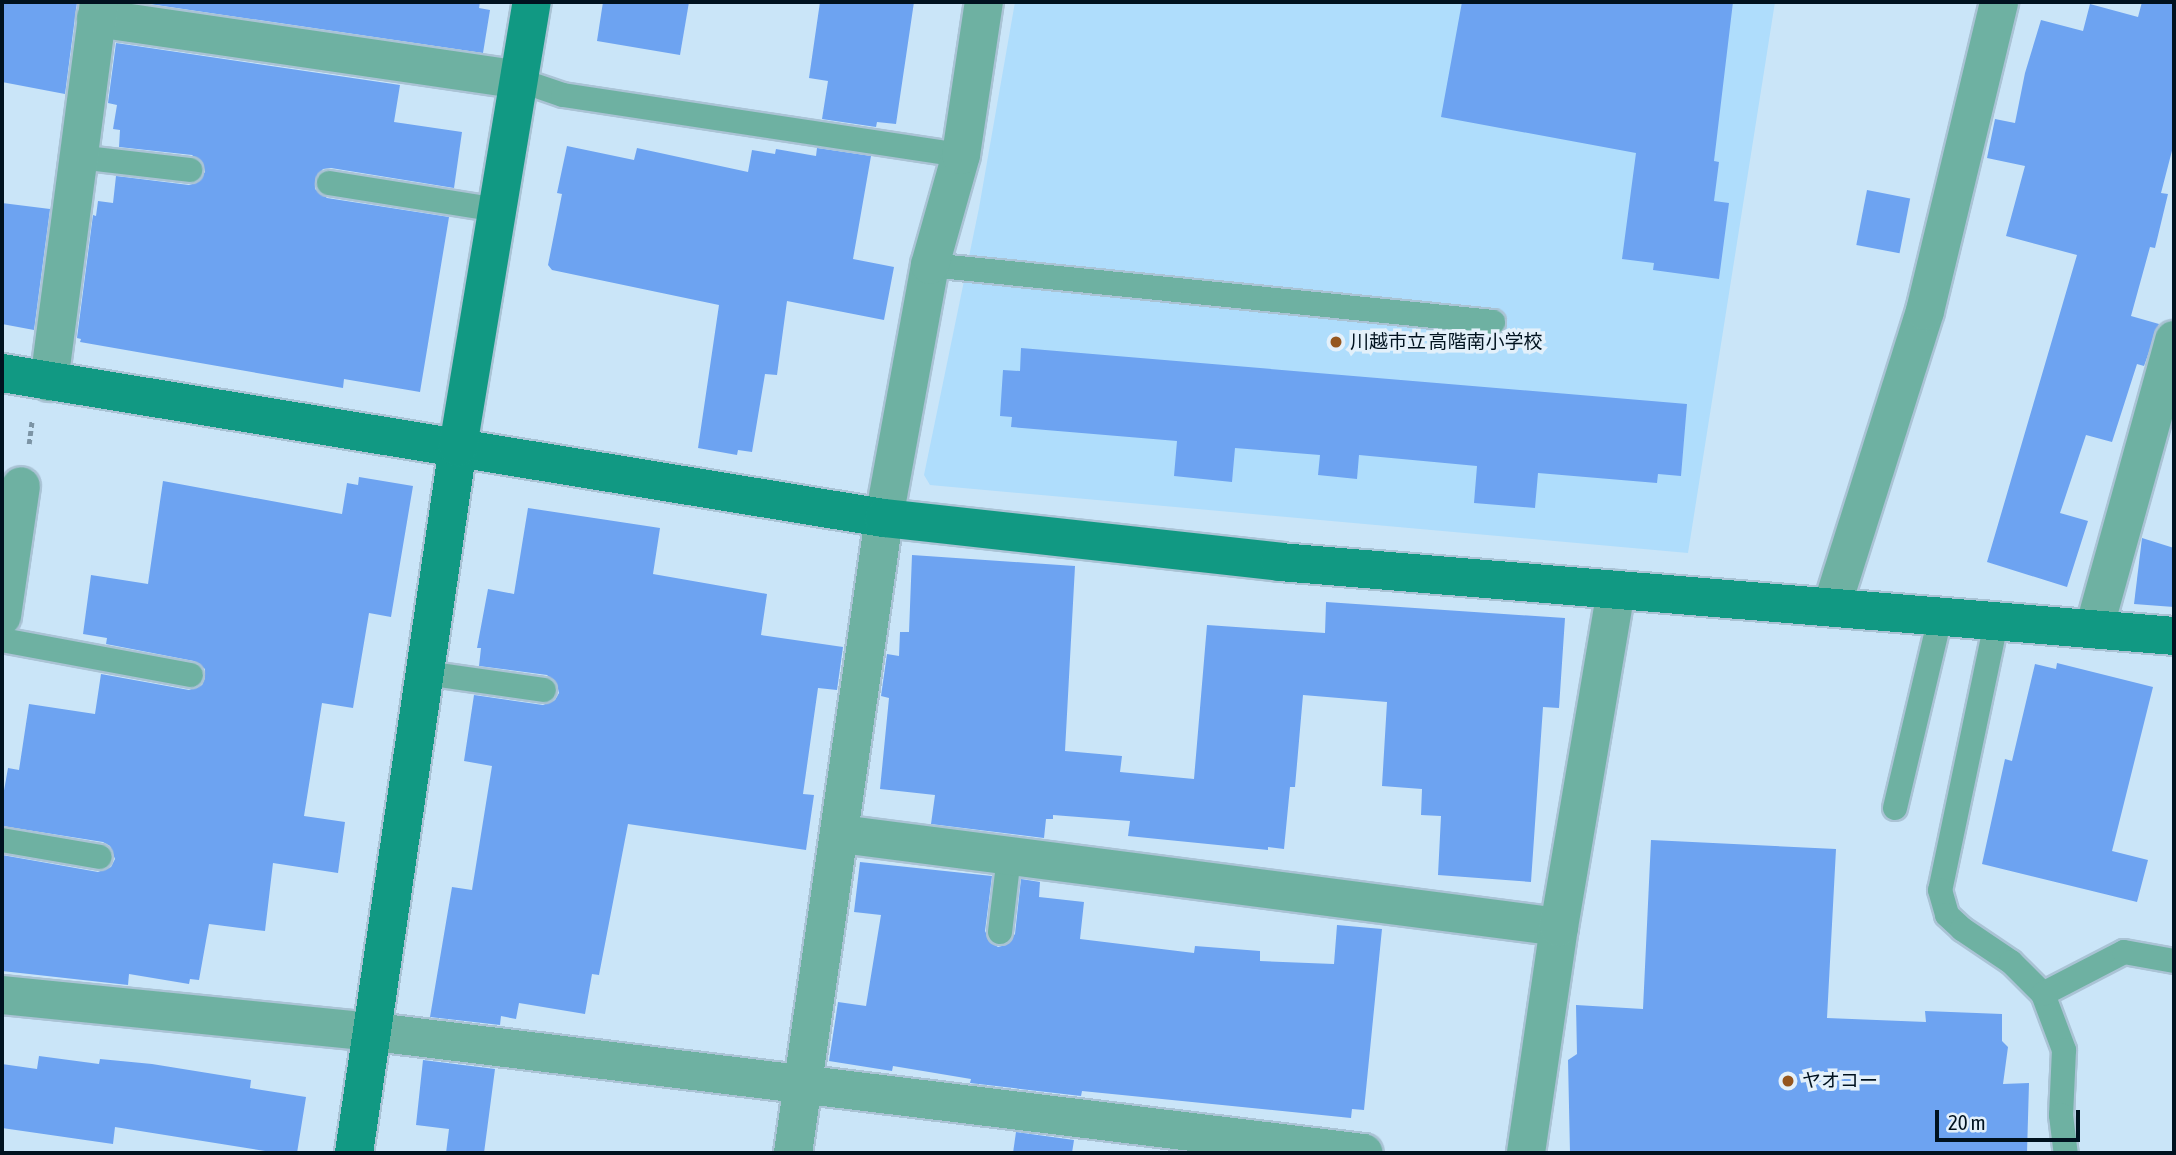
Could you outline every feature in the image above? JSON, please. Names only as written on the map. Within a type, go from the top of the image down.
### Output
[{"type":"street","points":[[354,1153],[374,1032],[458,447],[532,2]]},
{"type":"street","points":[[793,1153],[841,834],[884,518],[930,265],[961,155],[985,2]]},
{"type":"street","points":[[1832,606],[1925,311],[1999,2]]},
{"type":"street","points":[[42,395],[97,10],[519,80]]},
{"type":"street","points":[[2094,629],[2174,340]]},
{"type":"street","points":[[2,373],[42,395],[458,447],[884,518],[1280,562],[2174,636]]},
{"type":"street","points":[[2,616],[25,469]]},
{"type":"street","points":[[1526,1153],[1559,927],[1616,590]]},
{"type":"street","points":[[841,834],[1559,927]]},
{"type":"street","points":[[2,995],[374,1032],[1364,1153]]},
{"type":"lane","points":[[519,80],[563,95],[961,155]]},
{"type":"lane","points":[[78,157],[190,170]]},
{"type":"lane","points":[[329,183],[498,210]]},
{"type":"lane","points":[[930,265],[1493,323]]},
{"type":"lane","points":[[1895,808],[1940,617]]},
{"type":"lane","points":[[1996,623],[1940,890],[1947,915],[1962,929],[2011,962],[2043,994],[2064,1050],[2061,1115],[2066,1153]]},
{"type":"lane","points":[[2,640],[191,675]]},
{"type":"lane","points":[[426,673],[544,690]]},
{"type":"lane","points":[[2,840],[100,857]]},
{"type":"lane","points":[[1000,932],[1009,856]]},
{"type":"lane","points":[[2043,994],[2124,952],[2174,961]]},
{"type":"path","points":[[25,469],[42,395]]},
{"type":"shaded area","name":"川越市立 高階南小学校","points":[[1015,2],[1775,2],[1688,553],[930,485],[924,475],[979,208]]},
{"type":"building","points":[[2,2],[77,2],[65,94],[2,82]]},
{"type":"building","points":[[136,2],[480,2],[479,8],[490,10],[483,53]]},
{"type":"building","points":[[603,2],[689,2],[680,55],[597,41]]},
{"type":"building","points":[[820,2],[914,2],[896,124],[877,122],[876,127],[822,119],[828,81],[809,78]]},
{"type":"building","points":[[1462,2],[1733,2],[1714,161],[1719,162],[1714,201],[1729,203],[1719,279],[1653,270],[1654,263],[1622,259],[1636,153],[1441,117]]},
{"type":"building","points":[[2142,2],[2174,2],[2174,143],[2161,193],[2168,194],[2155,248],[2150,247],[2131,316],[2159,324],[2144,366],[2137,364],[2112,442],[2086,435],[2060,513],[2088,521],[2067,587],[1987,562],[2077,255],[2006,236],[2025,166],[1987,158],[1995,119],[2015,123],[2025,73],[2041,20],[2083,31],[2090,4],[2138,17]]},
{"type":"building","points":[[116,43],[400,85],[394,122],[462,132],[454,188],[331,168],[323,169],[315,180],[315,189],[327,198],[449,217],[420,392],[344,379],[343,388],[80,342],[81,339],[77,338],[93,215],[96,216],[98,201],[113,203],[116,176],[189,185],[196,183],[205,172],[203,164],[192,155],[119,147],[120,130],[113,129],[117,105],[108,103]]},
{"type":"building","points":[[567,146],[634,160],[637,148],[748,172],[752,150],[775,154],[776,149],[816,156],[817,148],[871,156],[853,259],[894,267],[884,320],[787,301],[777,375],[765,374],[752,452],[738,450],[737,455],[698,448],[719,305],[552,270],[548,265],[562,194],[557,193]]},
{"type":"building","points":[[1867,190],[1910,198],[1900,253],[1856,245]]},
{"type":"building","points":[[2,203],[50,209],[34,330],[2,324]]},
{"type":"building","points":[[1021,348],[1687,404],[1681,476],[1658,474],[1657,483],[1538,473],[1535,508],[1474,503],[1477,466],[1359,455],[1357,479],[1318,475],[1320,455],[1235,448],[1232,482],[1174,476],[1177,441],[1011,427],[1012,417],[1000,416],[1003,370],[1020,371]]},
{"type":"building","points":[[359,477],[413,486],[391,617],[369,613],[353,708],[322,703],[304,816],[345,822],[338,873],[273,863],[265,931],[209,924],[199,980],[190,979],[189,984],[129,974],[128,985],[2,971],[2,855],[98,872],[111,867],[115,859],[110,846],[103,842],[2,826],[2,802],[8,768],[19,770],[29,704],[95,714],[101,674],[189,690],[202,685],[205,678],[205,669],[194,661],[106,644],[107,638],[83,634],[91,575],[148,584],[163,481],[342,514],[347,483],[358,485]]},
{"type":"building","points":[[528,508],[660,528],[653,574],[767,594],[761,635],[843,647],[837,690],[818,688],[803,794],[814,795],[806,850],[628,824],[599,975],[592,974],[585,1014],[519,1003],[516,1019],[501,1016],[500,1025],[430,1017],[452,887],[472,890],[492,766],[464,761],[474,695],[543,705],[555,700],[559,693],[557,684],[547,675],[479,666],[481,648],[477,648],[488,589],[514,594]]},
{"type":"building","points":[[2142,538],[2174,548],[2174,607],[2134,604]]},
{"type":"building","points":[[912,555],[1075,566],[1065,751],[1122,756],[1120,772],[1194,779],[1207,625],[1325,633],[1326,602],[1565,618],[1559,708],[1543,707],[1531,882],[1438,875],[1441,816],[1421,815],[1422,789],[1382,786],[1387,702],[1303,695],[1295,787],[1290,787],[1284,849],[1268,847],[1268,850],[1128,836],[1130,821],[1053,815],[1053,819],[1046,819],[1044,838],[931,824],[935,795],[880,789],[889,698],[881,696],[887,654],[899,656],[900,632],[909,632]]},
{"type":"building","points":[[2057,663],[2153,687],[2112,851],[2148,860],[2137,902],[1982,864],[2005,759],[2012,761],[2035,664],[2056,669]]},
{"type":"building","name":"ヤオコー","points":[[1651,840],[1836,849],[1827,1018],[1926,1022],[1925,1011],[2002,1014],[2002,1041],[2008,1047],[2003,1084],[2029,1083],[2027,1153],[1570,1153],[1568,1060],[1577,1054],[1576,1005],[1643,1009]]},
{"type":"building","points":[[860,862],[992,876],[985,931],[991,943],[998,947],[1006,945],[1015,934],[1021,879],[1040,882],[1039,897],[1084,902],[1080,939],[1194,953],[1195,946],[1260,951],[1260,961],[1334,964],[1337,925],[1382,929],[1364,1110],[1352,1109],[1351,1118],[1082,1091],[1081,1096],[970,1083],[971,1079],[893,1066],[892,1071],[829,1061],[838,1002],[866,1006],[881,915],[854,912]]},
{"type":"building","points":[[39,1056],[99,1064],[100,1059],[152,1064],[251,1080],[250,1088],[306,1097],[297,1153],[278,1153],[115,1127],[113,1144],[2,1128],[2,1064],[37,1069]]},
{"type":"building","points":[[423,1060],[495,1069],[484,1153],[446,1153],[449,1129],[416,1125]]},
{"type":"building","points":[[1016,1132],[1074,1140],[1072,1153],[1013,1153]]},
{"type":"place","name":"川越市立 高階南小学校","points":[[1336,342]]},
{"type":"place","name":"ヤオコー","points":[[1788,1081]]}]
